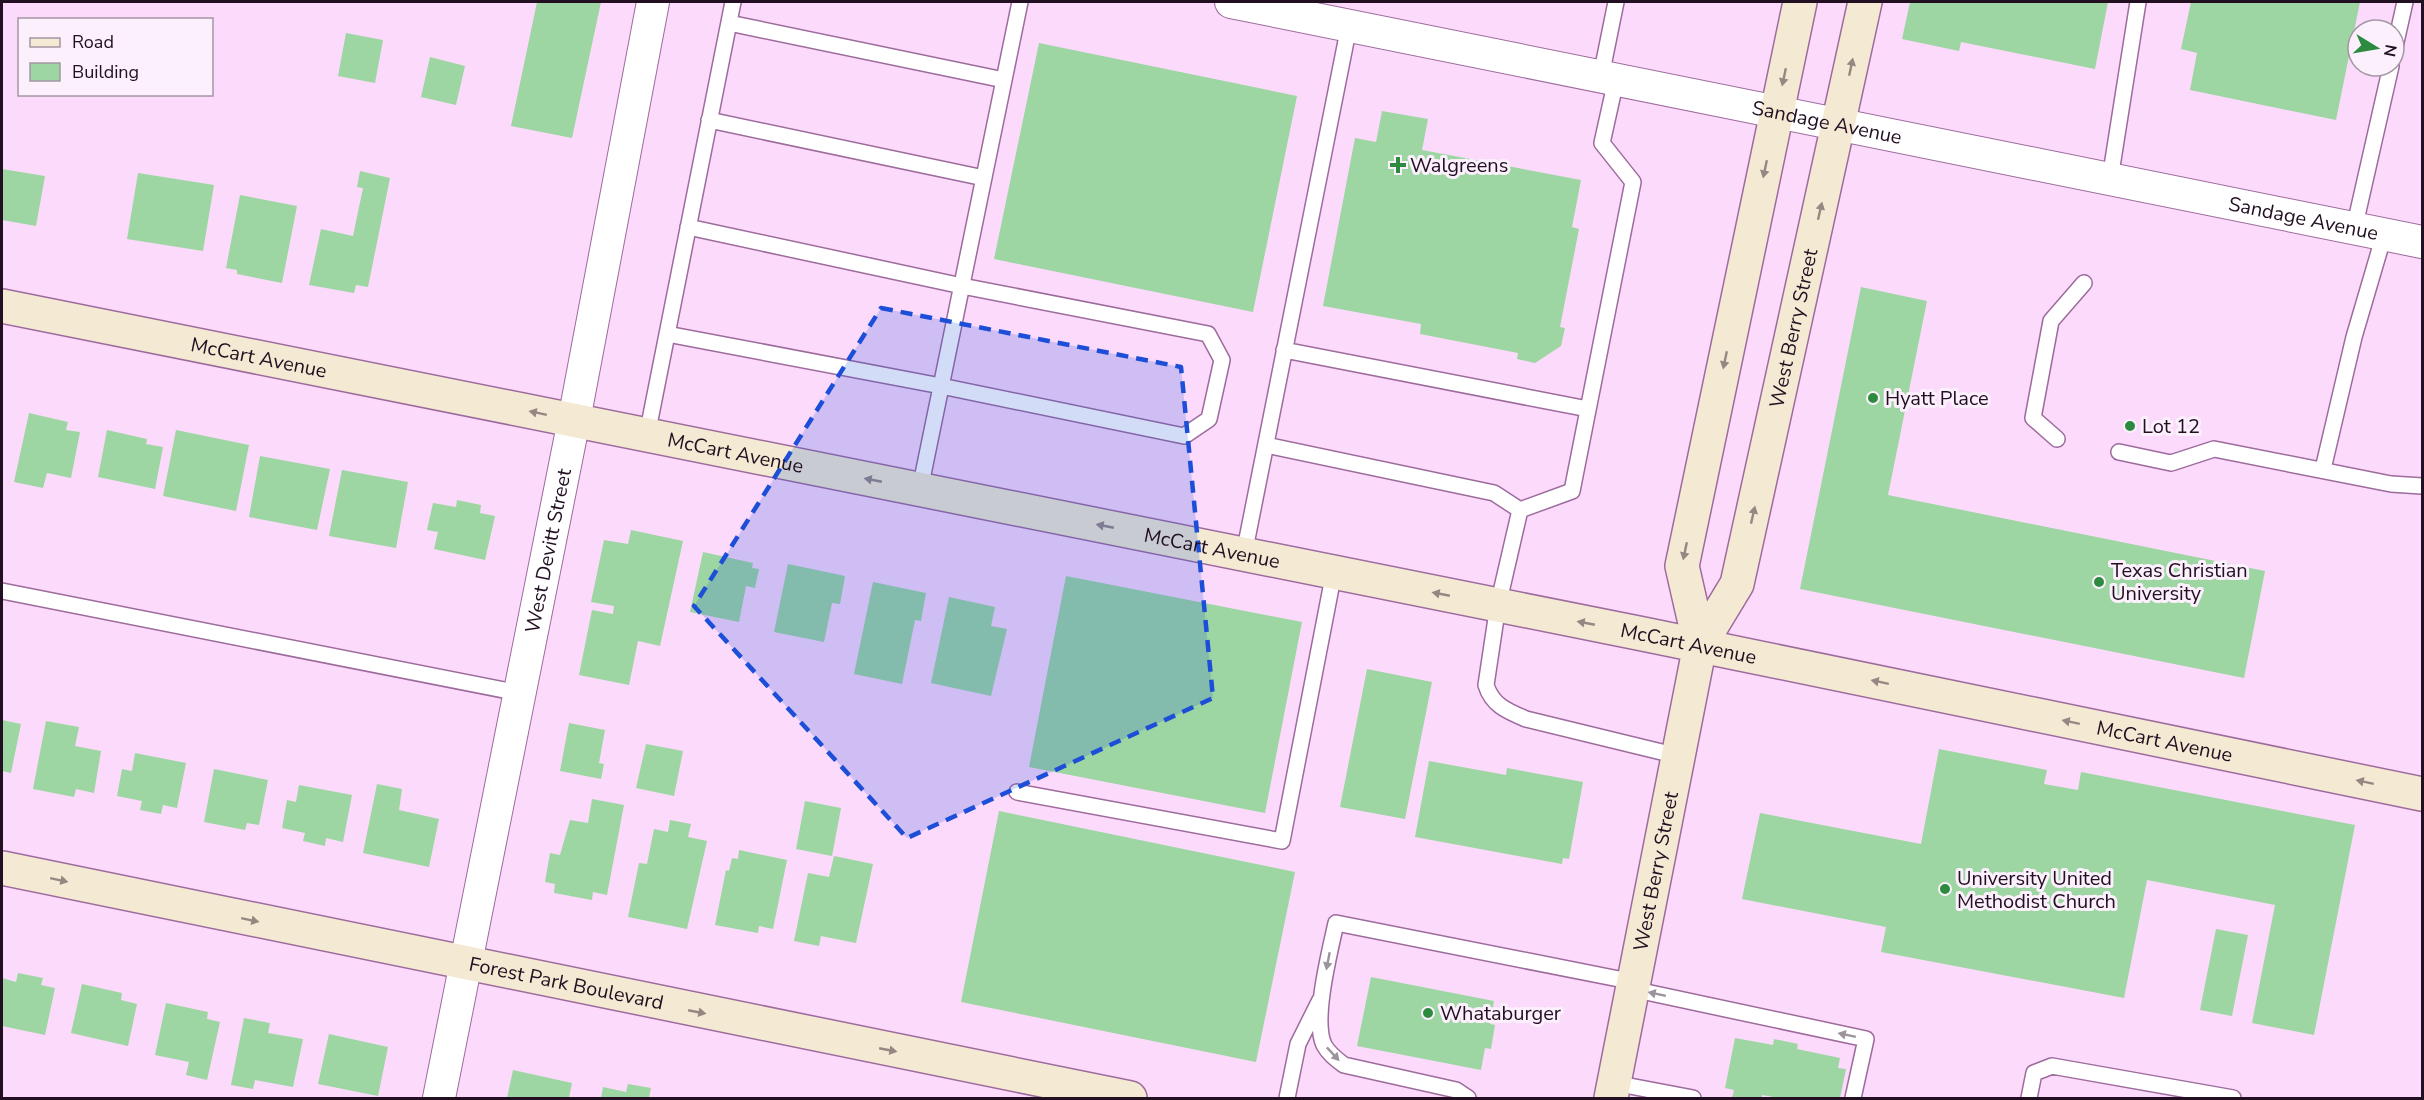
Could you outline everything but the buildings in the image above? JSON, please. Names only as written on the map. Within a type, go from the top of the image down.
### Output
[{"type":"street","name":"West Devitt Street","points":[[439,1098],[574,420],[652,2]]},
{"type":"street","name":"Sandage Avenue","points":[[1239,2],[1318,10],[1349,26],[2422,242]]},
{"type":"street","name":"West Berry Street","points":[[1700,645],[1682,566],[1800,2]]},
{"type":"street","name":"West Berry Street","points":[[1613,1090],[1700,645],[1737,584],[1840,125],[1864,2]]},
{"type":"street","name":"McCart Avenue","points":[[2,306],[1700,645],[2422,794]]},
{"type":"street","name":"Forest Park Boulevard","points":[[2,868],[465,965],[1130,1098]]},
{"type":"lane","points":[[647,435],[733,2]]},
{"type":"lane","points":[[920,489],[1020,2]]},
{"type":"lane","points":[[1520,510],[1572,491],[1633,182],[1602,143],[1616,2]]},
{"type":"lane","points":[[2110,179],[2138,2]]},
{"type":"lane","points":[[2401,18],[2405,2]]},
{"type":"lane","points":[[729,23],[1004,80]]},
{"type":"lane","points":[[1244,554],[1349,26]]},
{"type":"lane","points":[[2354,229],[2388,78]]},
{"type":"lane","points":[[710,120],[984,178]]},
{"type":"lane","points":[[667,334],[941,386],[1184,436],[1209,419],[1222,360],[1208,334],[962,286],[688,227]]},
{"type":"lane","points":[[2323,469],[2354,337],[2384,235]]},
{"type":"lane","points":[[2056,439],[2033,418],[2038,378],[2051,321],[2084,283]]},
{"type":"lane","points":[[1284,350],[1588,409]]},
{"type":"lane","points":[[1266,445],[1494,493],[1520,510]]},
{"type":"lane","points":[[2119,452],[2171,463],[2214,449],[2391,484],[2422,486]]},
{"type":"lane","points":[[1520,510],[1498,605],[1486,685],[1489,696],[1503,710],[1526,719],[1678,756]]},
{"type":"lane","points":[[1017,792],[1282,841],[1334,572]]},
{"type":"lane","points":[[2,591],[519,693]]},
{"type":"lane","points":[[1287,1098],[1298,1044],[1320,999],[1336,923],[1633,986],[1866,1039],[1853,1098]]},
{"type":"lane","points":[[1320,999],[1323,1043],[1332,1056],[1344,1065],[1456,1090],[1468,1098]]},
{"type":"lane","points":[[2029,1098],[2034,1073],[2052,1066],[2233,1098]]},
{"type":"lane","points":[[1613,1090],[1693,1098]]},
{"type":"highlighted area","points":[[881,308],[1181,367],[1213,698],[907,838],[694,606]]},
{"type":"place","name":"Walgreens","points":[[1398,165]]},
{"type":"place","name":"Hyatt Place","points":[[1873,398]]},
{"type":"place","name":"Lot 12","points":[[2130,426]]},
{"type":"place","name":"Texas Christian University","points":[[2099,582]]},
{"type":"place","name":"University United Methodist Church","points":[[1945,889]]},
{"type":"place","name":"Whataburger","points":[[1428,1013]]}]
